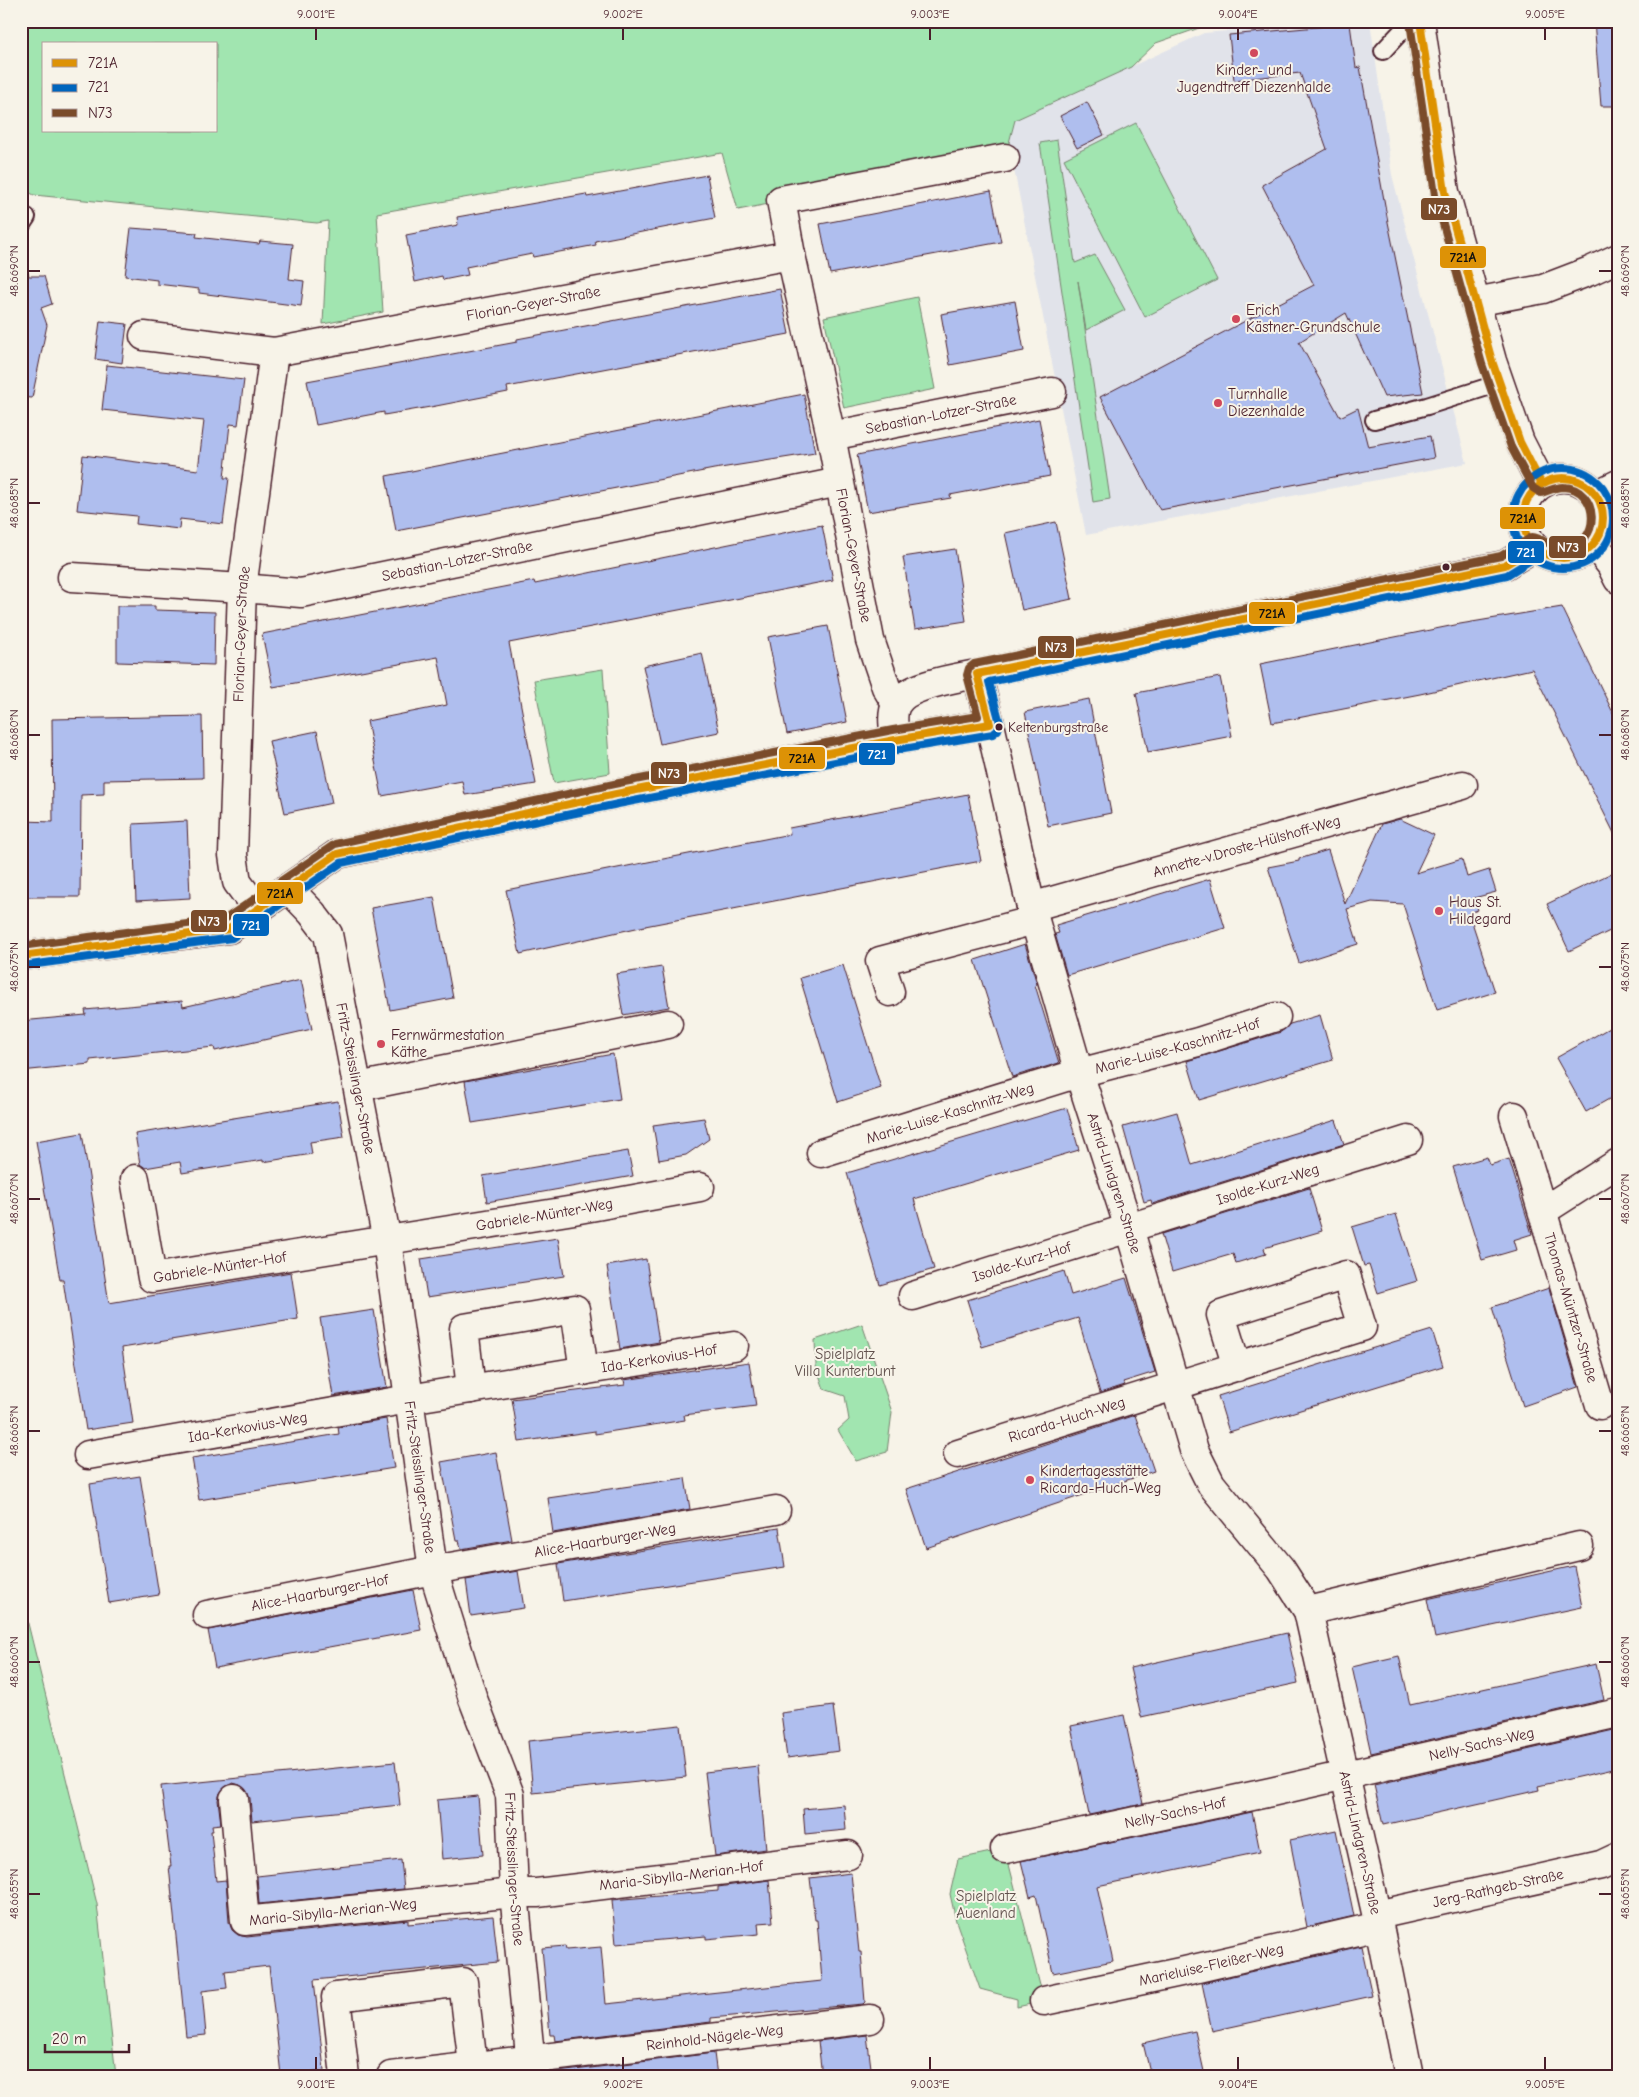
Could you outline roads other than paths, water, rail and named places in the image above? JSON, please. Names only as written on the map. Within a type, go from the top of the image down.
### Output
[{"type":"street","points":[[1420,21],[1445,192],[1475,302],[1500,383],[1520,442],[1541,483]]},
{"type":"street","name":"Florian-Geyer-Straße","points":[[896,704],[886,687],[870,640],[831,436],[791,255],[781,200],[1005,158]]},
{"type":"street","name":"Florian-Geyer-Straße","points":[[144,336],[274,352],[791,255]]},
{"type":"street","points":[[1475,302],[1543,288],[1590,271],[1618,258]]},
{"type":"street","name":"Florian-Geyer-Straße","points":[[257,909],[237,882],[233,855],[242,588],[274,352]]},
{"type":"street","name":"Sebastian-Lotzer-Straße","points":[[831,436],[1052,392]]},
{"type":"street","points":[[1565,477],[1577,480],[1588,486],[1607,490],[1602,528],[1594,544],[1581,554],[1565,558],[1548,556],[1534,547],[1527,537],[1523,526],[1522,513],[1528,496],[1541,483],[1552,478],[1565,477]]},
{"type":"street","name":"Sebastian-Lotzer-Straße","points":[[72,577],[300,593],[839,482]]},
{"type":"street","points":[[1594,544],[1611,565],[1618,579]]},
{"type":"street","points":[[896,740],[893,720],[896,704],[910,693],[926,685],[1505,565],[1534,547]]},
{"type":"street","points":[[21,956],[229,929],[337,854],[616,794],[896,740],[990,724],[977,674]]},
{"type":"street","name":"Astrid-Lindgren-Straße","points":[[990,724],[1033,913],[1079,1073],[1129,1228],[1194,1450],[1211,1484],[1281,1569],[1308,1611],[1378,1920],[1409,2076]]},
{"type":"street","name":"Annette-v.Droste-Hülshoff-Weg","points":[[890,992],[880,961],[1033,913],[1463,785]]},
{"type":"street","name":"Fritz-Steisslinger-Straße","points":[[288,888],[312,913],[328,934],[388,1241],[433,1570],[474,1699],[510,1795],[514,1893],[531,2067]]},
{"type":"street","name":"Marie-Luise-Kaschnitz-Hof","points":[[1079,1073],[1198,1042],[1276,1017]]},
{"type":"street","points":[[358,1086],[668,1024]]},
{"type":"street","name":"Marie-Luise-Kaschnitz-Weg","points":[[821,1153],[1079,1073]]},
{"type":"street","name":"Thomas-Müntzer-Straße","points":[[1514,1116],[1544,1211],[1600,1405]]},
{"type":"street","name":"Isolde-Kurz-Weg","points":[[1129,1228],[1408,1140]]},
{"type":"street","points":[[1544,1211],[1618,1163]]},
{"type":"street","name":"Gabriele-Münter-Hof","points":[[135,1179],[152,1278],[388,1241]]},
{"type":"street","name":"Gabriele-Münter-Weg","points":[[388,1241],[700,1187]]},
{"type":"street","name":"Isolde-Kurz-Hof","points":[[913,1296],[1129,1228]]},
{"type":"street","name":"Ricarda-Huch-Weg","points":[[958,1454],[1174,1385],[1237,1367],[1362,1327],[1346,1275],[1221,1315],[1237,1367]]},
{"type":"street","name":"Ida-Kerkovius-Hof","points":[[471,1389],[464,1328],[575,1309],[584,1371]]},
{"type":"street","name":"Ida-Kerkovius-Hof","points":[[409,1399],[734,1346]]},
{"type":"street","name":"Ida-Kerkovius-Weg","points":[[88,1455],[409,1399]]},
{"type":"street","name":"Alice-Haarburger-Weg","points":[[433,1570],[776,1510]]},
{"type":"street","points":[[1308,1611],[1579,1546]]},
{"type":"street","name":"Alice-Haarburger-Hof","points":[[206,1615],[433,1570]]},
{"type":"street","name":"Nelly-Sachs-Weg","points":[[1344,1776],[1618,1714]]},
{"type":"street","name":"Nelly-Sachs-Hof","points":[[1005,1849],[1344,1776]]},
{"type":"street","name":"Maria-Sibylla-Merian-Weg","points":[[234,1799],[245,1921],[514,1893]]},
{"type":"street","name":"Maria-Sibylla-Merian-Hof","points":[[514,1893],[537,1893],[622,1884],[848,1855]]},
{"type":"street","name":"Jerg-Rathgeb-Straße","points":[[1378,1920],[1601,1865],[1618,1857]]},
{"type":"street","name":"Marieluise-Fleißer-Weg","points":[[1044,2001],[1158,1977],[1378,1920]]},
{"type":"street","points":[[345,2076],[336,1997],[463,1982],[474,2065]]},
{"type":"street","name":"Reinhold-Nägele-Weg","points":[[391,2076],[474,2065],[531,2067],[870,2018]]},
{"type":"lane","points":[[1383,51],[1411,21]]},
{"type":"lane","points":[[1374,420],[1427,406],[1500,383]]},
{"type":"place","name":"Kinder- und Jugendtreff Diezenhalde","points":[[1254,53]]},
{"type":"place","name":"Erich Kästner-Grundschule","points":[[1236,319]]},
{"type":"place","name":"Turnhalle Diezenhalde","points":[[1218,403]]},
{"type":"place","name":"Keltenburgstraße","points":[[999,727]]},
{"type":"place","name":"Haus St. Hildegard","points":[[1439,911]]},
{"type":"place","name":"Fernwärmestation Käthe","points":[[381,1044]]},
{"type":"place","name":"Kindertagesstätte Ricarda-Huch-Weg","points":[[1030,1480]]},
{"type":"park label","name":"Spielplatz Villa Kunterbunt","points":[[845,1362]]},
{"type":"park label","name":"Spielplatz Auenland","points":[[986,1904]]}]
